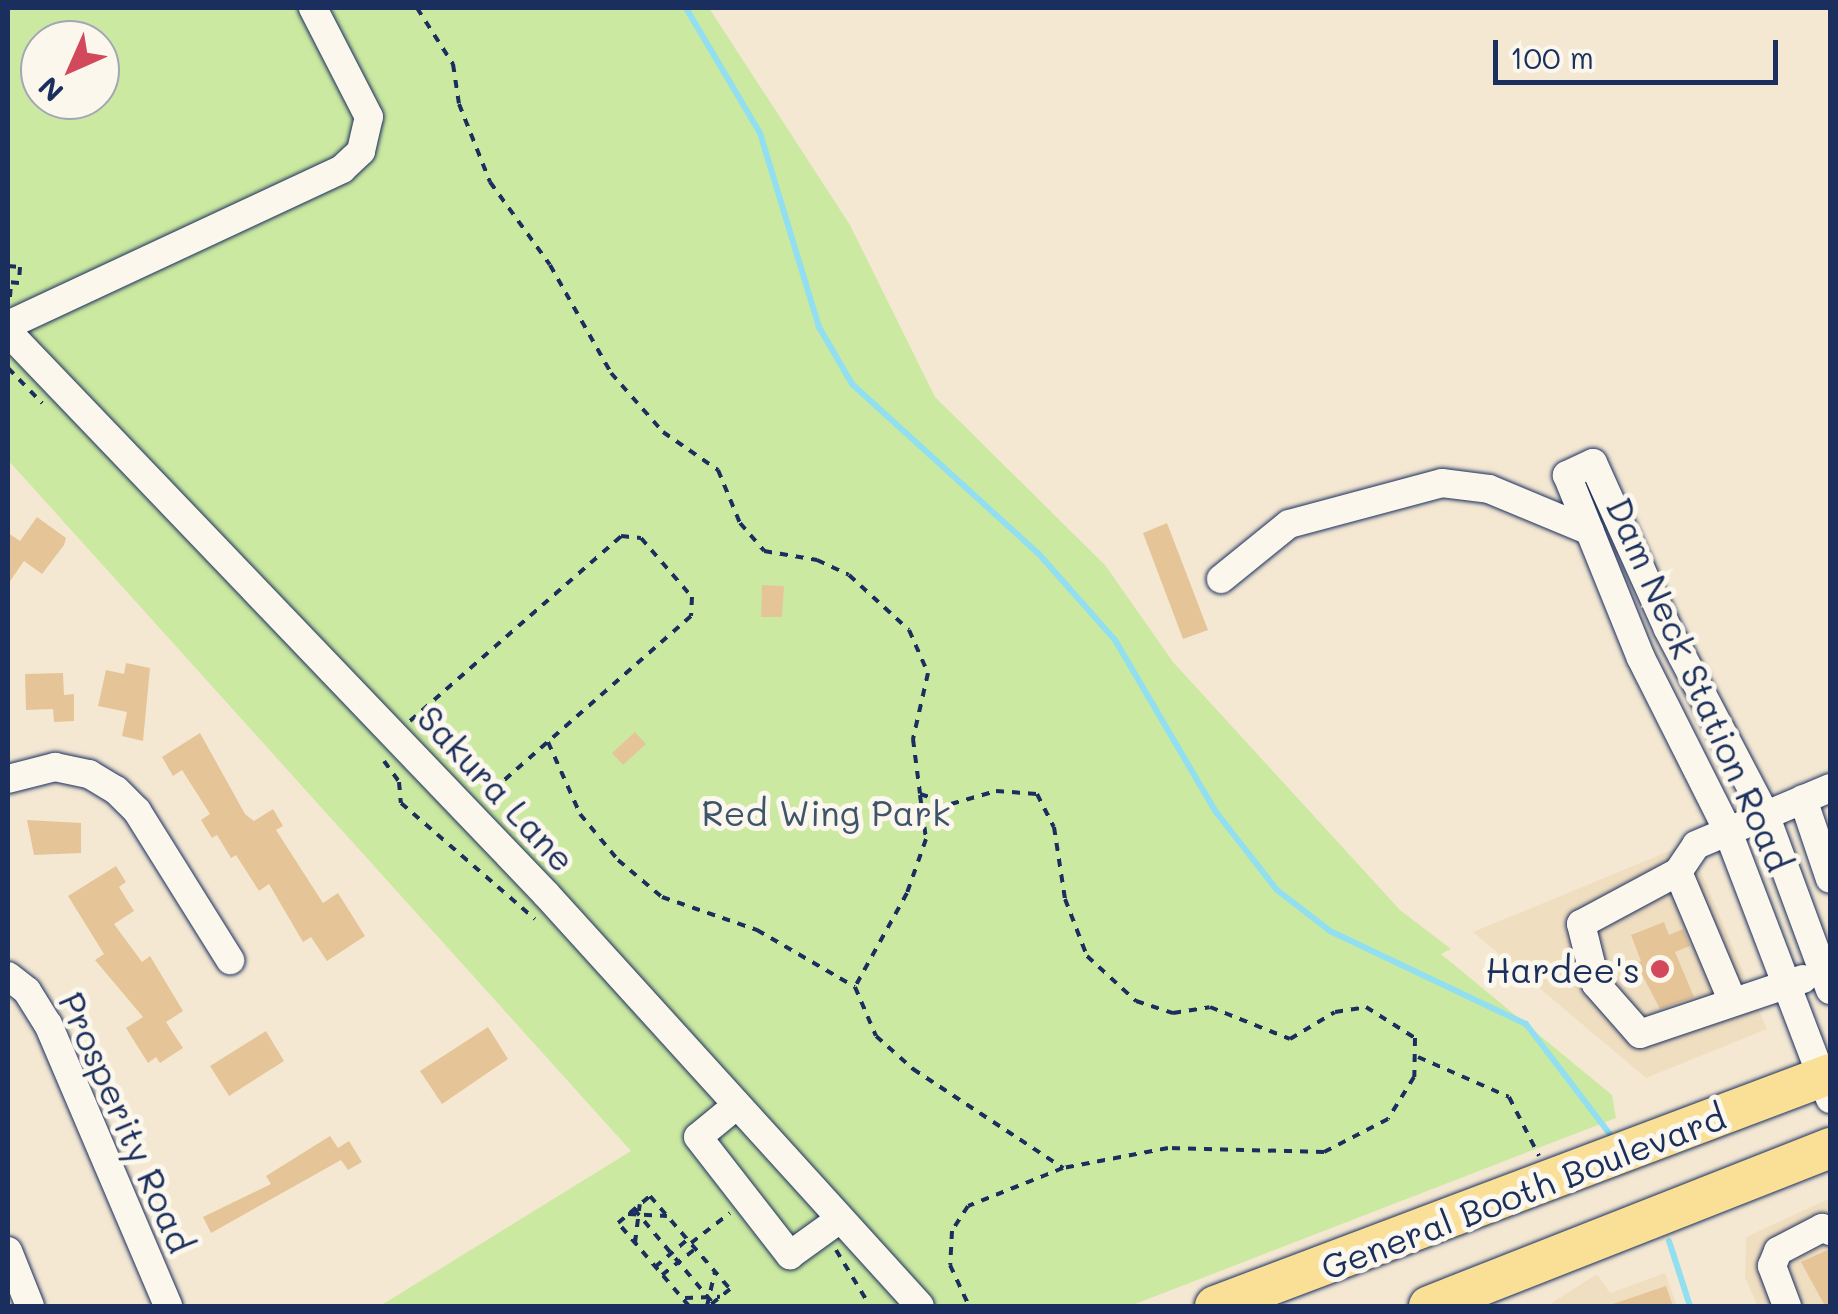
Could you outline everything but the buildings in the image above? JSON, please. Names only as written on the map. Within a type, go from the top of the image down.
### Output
[{"type":"highway","name":"General Booth Boulevard","points":[[1215,1306],[1828,1083]]},
{"type":"highway","name":"General Booth Boulevard","points":[[1429,1306],[1830,1148]]},
{"type":"street","name":"Sakura Lane","points":[[313,8],[369,117],[362,151],[342,169],[8,329],[386,744],[468,812],[737,1105],[832,1224],[920,1306]]},
{"type":"street","name":"Dam Neck Station Road","points":[[1828,1083],[1727,829],[1641,658],[1567,475],[1593,463],[1668,629],[1765,814],[1829,979]]},
{"type":"street","points":[[1221,579],[1288,524],[1442,482],[1489,489],[1590,531]]},
{"type":"street","points":[[8,779],[55,767],[90,774],[116,790],[137,811],[230,960]]},
{"type":"street","points":[[1829,979],[1788,983],[1640,1034],[1596,984],[1582,924],[1678,872],[1696,844],[1830,788]]},
{"type":"street","points":[[1803,799],[1825,848],[1830,879]]},
{"type":"street","points":[[1678,872],[1733,1002]]},
{"type":"street","name":"Prosperity Road","points":[[8,976],[27,991],[48,1024],[168,1306]]},
{"type":"street","points":[[737,1105],[698,1137],[790,1255],[832,1224]]},
{"type":"street","points":[[1788,1306],[1772,1266],[1778,1251],[1822,1228],[1830,1231]]},
{"type":"street","points":[[8,1251],[30,1306]]},
{"type":"path","points":[[417,8],[453,64],[458,104],[490,182],[550,265],[611,373],[664,432],[718,470],[740,523],[764,551],[817,560],[849,575],[909,630],[928,673],[913,739],[926,839],[907,894],[855,987]]},
{"type":"path","points":[[8,266],[20,267],[19,282],[8,282]]},
{"type":"path","points":[[8,368],[55,417]]},
{"type":"path","points":[[468,812],[691,616],[692,596],[640,538],[621,536],[386,744],[399,782],[400,804],[540,923]]},
{"type":"path","points":[[548,742],[580,814],[618,860],[662,897],[757,930],[855,987],[876,1036],[913,1069],[1063,1168]]},
{"type":"path","points":[[920,794],[951,804],[996,791],[1037,794],[1054,828],[1065,899],[1087,956],[1136,1002],[1172,1013],[1210,1007],[1290,1039],[1335,1012],[1366,1007],[1414,1038],[1418,1057],[1414,1077],[1388,1119],[1324,1152],[1168,1148],[1063,1168],[968,1206],[952,1231],[950,1265],[968,1306]]},
{"type":"path","points":[[1418,1057],[1508,1097],[1552,1181]]},
{"type":"path","points":[[682,1298],[710,1303],[730,1289],[650,1196],[618,1223],[662,1276],[689,1306]]},
{"type":"path","points":[[635,1243],[640,1204]]},
{"type":"path","points":[[634,1209],[710,1303]]},
{"type":"path","points":[[628,1214],[667,1216]]},
{"type":"path","points":[[832,1224],[870,1306]]},
{"type":"path","points":[[662,1276],[688,1240]]},
{"type":"path","points":[[655,1267],[696,1248]]},
{"type":"path","points":[[710,1303],[715,1272]]},
{"type":"shaded area","points":[[1689,843],[1767,1029],[1646,1078],[1473,932]]},
{"type":"shaded area","points":[[1830,1198],[1830,1306],[1758,1306],[1745,1278],[1746,1237]]},
{"type":"shaded area","points":[[1665,1273],[1677,1306],[1547,1306],[1597,1274],[1610,1293]]},
{"type":"green space","name":"Red Wing Park","points":[[8,8],[709,8],[850,225],[935,397],[1105,565],[1173,662],[1400,910],[1451,949],[1441,954],[1612,1095],[1616,1118],[1130,1306],[380,1306],[631,1151],[8,460]]},
{"type":"waterway","points":[[686,8],[760,133],[819,327],[852,384],[1038,553],[1115,640],[1216,812],[1277,890],[1330,931],[1526,1024],[1609,1133]]},
{"type":"waterway","points":[[1669,1241],[1690,1306]]},
{"type":"place","name":"Hardee's","points":[[1660,969]]}]
